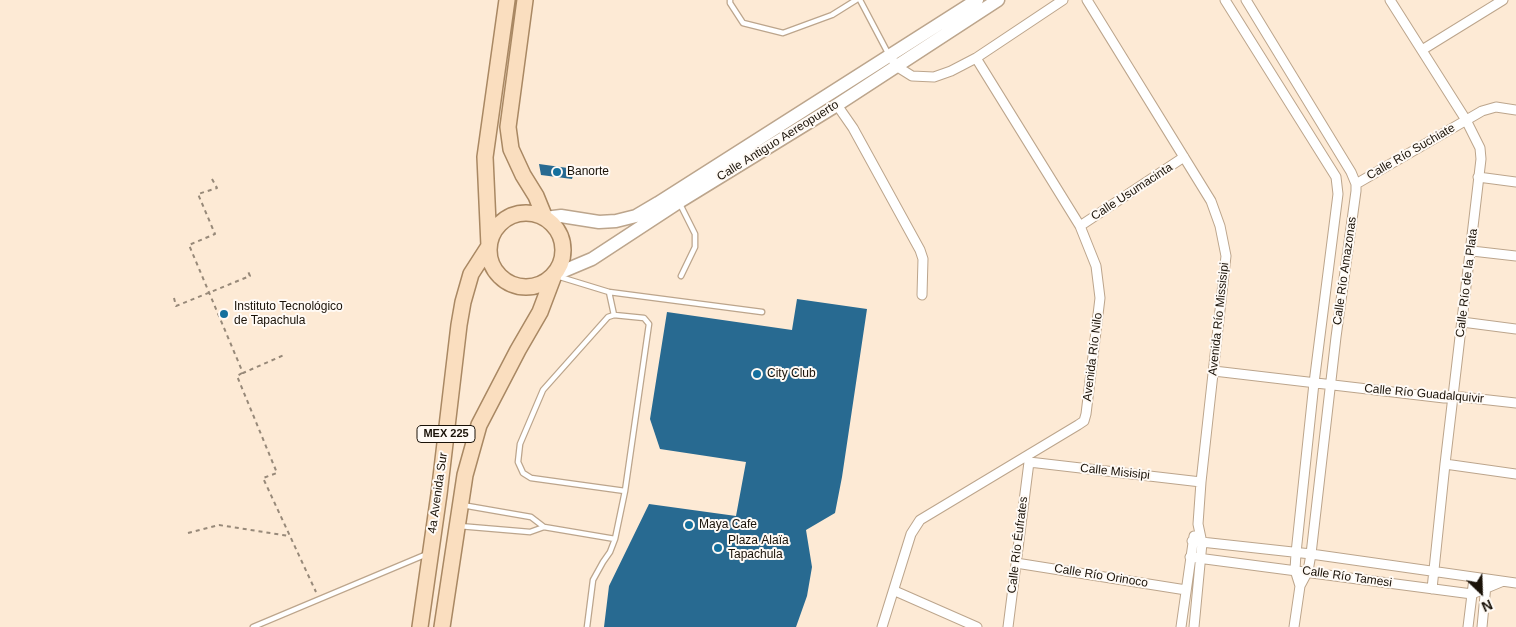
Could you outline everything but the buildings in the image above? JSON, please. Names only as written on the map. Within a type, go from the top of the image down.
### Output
[{"type":"main road","points":[[489,246],[492,235],[499,224],[509,217],[533,214],[545,218],[555,227],[561,238],[563,251],[560,264],[554,275],[534,286],[522,287],[511,284],[501,278],[494,269],[490,258],[489,246],[484,157],[507,0]]},
{"type":"main road","points":[[525,0],[508,127],[511,149],[522,175],[536,196],[545,218]]},
{"type":"main road","name":"Calle Antiguo Aereopuerto","points":[[554,275],[592,259],[679,202],[837,105],[893,61],[977,0]]},
{"type":"main road","name":"Calle Antiguo Aereopuerto","points":[[545,218],[560,216],[593,221],[616,221],[636,216],[998,0]]},
{"type":"main road","name":"4a Avenida Sur","points":[[420,627],[463,302],[471,274],[489,246]]},
{"type":"main road","name":"4a Avenida Sur","points":[[442,627],[465,475],[479,425],[540,312],[554,275]]},
{"type":"street","points":[[893,61],[912,76],[934,77],[952,71],[976,58],[1063,0]]},
{"type":"street","name":"Avenida Río Missisipi","points":[[1087,0],[1211,202],[1220,226],[1226,256],[1201,482],[1197,542]]},
{"type":"street","name":"Calle Río Amazonas","points":[[1226,0],[1336,177],[1338,194],[1314,383],[1295,570]]},
{"type":"street","points":[[1246,0],[1352,172],[1356,184]]},
{"type":"street","name":"Calle Río de la Plata","points":[[1390,0],[1466,120],[1480,148],[1481,159],[1432,589]]},
{"type":"street","points":[[1422,50],[1503,0]]},
{"type":"street","name":"Avenida Río Nilo","points":[[882,627],[911,534],[920,520],[1026,459],[1084,421],[1086,414],[1100,298],[1096,266],[1080,226],[976,58]]},
{"type":"street","points":[[837,105],[853,128],[920,250],[923,259],[922,295]]},
{"type":"street","name":"Calle Río Suchiate","points":[[1356,184],[1482,111],[1496,107],[1516,110]]},
{"type":"street","name":"Calle Usumacinta","points":[[1080,226],[1184,157]]},
{"type":"street","points":[[1478,177],[1516,182]]},
{"type":"street","name":"Calle Río Amazonas","points":[[1300,586],[1308,571],[1311,554],[1356,184]]},
{"type":"street","points":[[1472,251],[1516,256]]},
{"type":"street","points":[[1462,322],[1516,329]]},
{"type":"street","name":"Calle Río Guadalquivir","points":[[1214,371],[1444,398],[1462,397],[1516,403]]},
{"type":"street","name":"Calle Misisipi","points":[[1026,459],[1201,482]]},
{"type":"street","name":"Calle Río Éufrates","points":[[1008,627],[1026,459]]},
{"type":"street","points":[[1445,464],[1516,474]]},
{"type":"street","points":[[1181,627],[1190,557],[1197,542]]},
{"type":"street","points":[[1194,627],[1201,558],[1197,542]]},
{"type":"street","name":"Calle Río Tamesi","points":[[1197,542],[1311,554],[1474,578],[1486,584]]},
{"type":"street","name":"Calle Río Tamesi","points":[[1190,557],[1472,594],[1486,584],[1516,583]]},
{"type":"street","name":"Calle Río Orinoco","points":[[1016,563],[1186,590]]},
{"type":"street","points":[[1294,627],[1300,586],[1295,570]]},
{"type":"street","points":[[1468,627],[1474,578]]},
{"type":"street","points":[[1482,627],[1486,584]]},
{"type":"street","points":[[894,591],[977,627]]},
{"type":"lane","points":[[730,0],[743,24],[783,33],[832,15],[856,0]]},
{"type":"lane","points":[[860,0],[893,61]]},
{"type":"lane","points":[[679,202],[695,234],[695,247],[681,276]]},
{"type":"lane","points":[[554,275],[609,292],[762,312]]},
{"type":"lane","points":[[609,292],[614,315]]},
{"type":"lane","points":[[586,627],[594,580],[615,539],[625,492],[648,324],[644,318],[614,315],[608,318],[543,390],[520,444],[518,462],[523,473],[531,478],[625,492]]},
{"type":"lane","points":[[460,505],[531,516],[544,526],[615,539]]},
{"type":"lane","points":[[457,526],[530,532],[544,526]]},
{"type":"lane","points":[[252,627],[430,552]]},
{"type":"path","points":[[212,179],[217,188],[198,194],[215,234],[189,245],[243,373]]},
{"type":"path","points":[[174,298],[176,306],[250,276],[247,268]]},
{"type":"path","points":[[284,355],[236,376],[277,473],[263,478],[319,599]]},
{"type":"path","points":[[188,533],[219,525],[289,536]]},
{"type":"place","name":"Banorte","points":[[557,172]]},
{"type":"place","name":"Instituto Tecnológico de Tapachula","points":[[224,314]]},
{"type":"place","name":"City Club","points":[[757,374]]},
{"type":"place","name":"Maya Cafe","points":[[689,525]]},
{"type":"place","name":"Plaza Alaïa Tapachula","points":[[718,548]]}]
